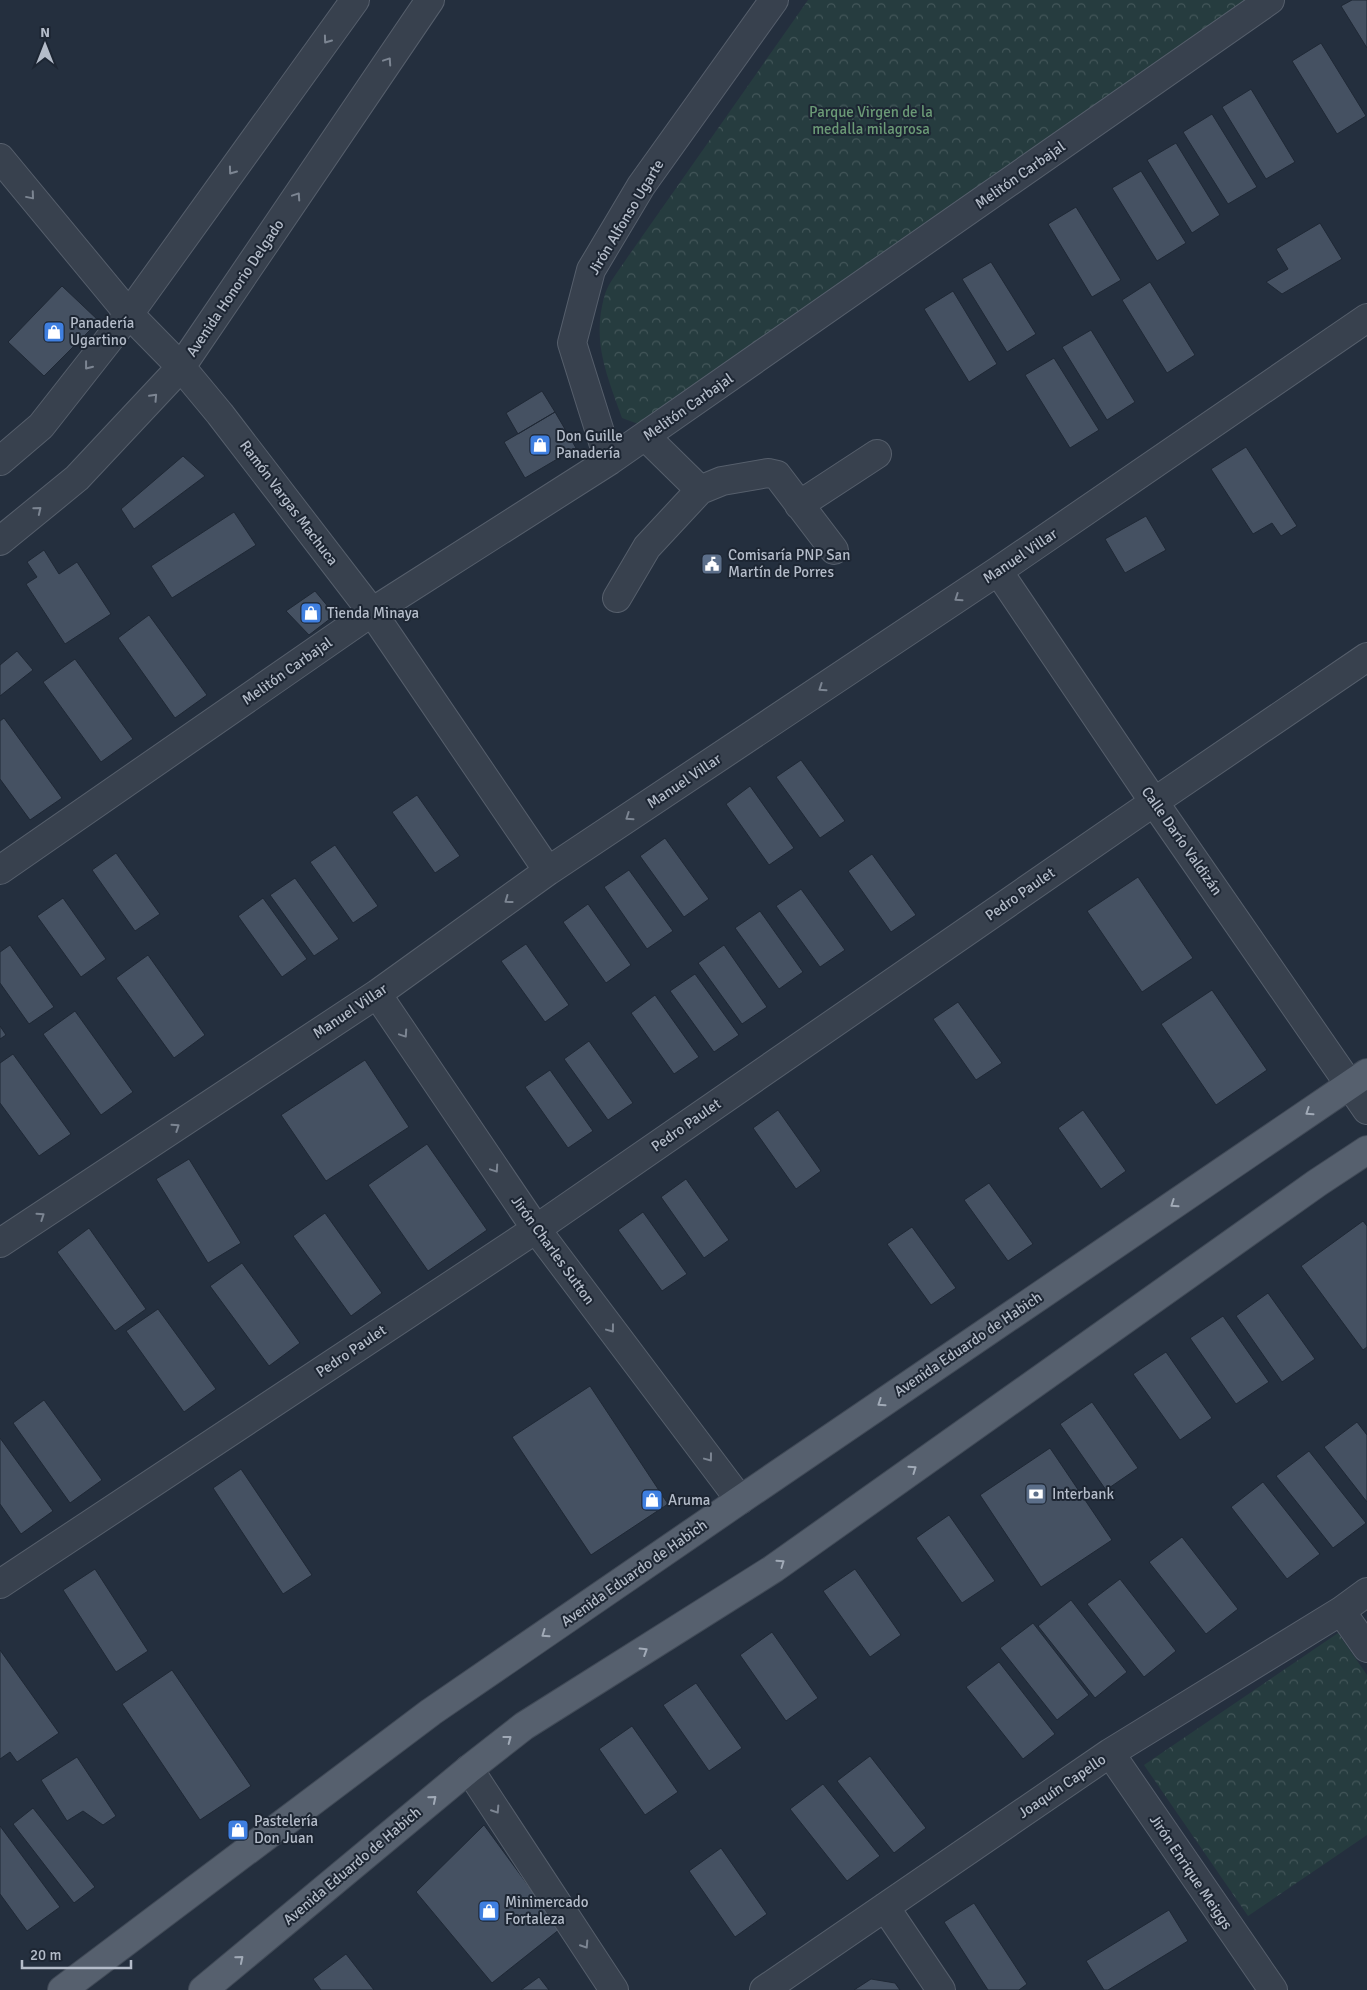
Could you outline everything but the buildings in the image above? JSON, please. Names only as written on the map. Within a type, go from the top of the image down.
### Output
[{"type":"main road","name":"Avenida Eduardo de Habich","points":[[62,1990],[431,1712],[1358,1079]]},
{"type":"main road","name":"Avenida Eduardo de Habich","points":[[203,1990],[469,1769],[524,1726],[773,1569],[1308,1189],[1367,1150]]},
{"type":"street","points":[[0,461],[41,426],[129,314],[356,0]]},
{"type":"street","name":"Jirón Alfonso Ugarte","points":[[609,462],[572,344],[591,270],[641,186],[774,0]]},
{"type":"street","name":"Melitón Carbajal","points":[[0,870],[372,612],[609,462],[1270,0]]},
{"type":"street","name":"Avenida Honorio Delgado","points":[[0,541],[78,478],[181,367],[424,2]]},
{"type":"street","name":"Ramón Vargas Machuca","points":[[0,158],[129,314],[181,367],[226,422],[372,612],[548,871]]},
{"type":"street","name":"Manuel Villar","points":[[0,1243],[377,994],[548,871],[998,571],[1367,318]]},
{"type":"street","points":[[645,436],[700,490]]},
{"type":"street","points":[[799,505],[877,454]]},
{"type":"street","points":[[617,598],[647,547],[700,490],[722,481],[777,475],[834,550]]},
{"type":"street","name":"Calle Darío Valdizán","points":[[998,571],[1154,802],[1300,1010],[1358,1079],[1367,1110]]},
{"type":"street","name":"Pedro Paulet","points":[[0,1584],[536,1229],[1367,657]]},
{"type":"street","name":"Jirón Charles Sutton","points":[[377,994],[536,1229],[740,1500]]},
{"type":"street","name":"Joaquín Capello","points":[[764,1990],[1110,1753],[1341,1611],[1367,1592]]},
{"type":"street","points":[[1341,1611],[1367,1648]]},
{"type":"street","name":"Jirón Enrique Meiggs","points":[[1110,1753],[1273,1990]]},
{"type":"street","points":[[469,1769],[614,1990]]},
{"type":"street","points":[[885,1907],[941,1990]]},
{"type":"green space","name":"Parque Virgen de la medalla milagrosa","points":[[808,0],[1260,0],[641,425],[622,418],[606,372],[600,343],[601,311],[607,289]]},
{"type":"green space","points":[[1338,1633],[1367,1675],[1367,1835],[1248,1916],[1144,1765]]},
{"type":"place","name":"Panadería Ugartino","points":[[54,332]]},
{"type":"place","name":"Don Guille Panadería","points":[[540,445]]},
{"type":"place","name":"Comisaría PNP San Martín de Porres","points":[[712,564]]},
{"type":"place","name":"Tienda Minaya","points":[[311,613]]},
{"type":"place","name":"Interbank","points":[[1036,1494]]},
{"type":"place","name":"Aruma","points":[[652,1500]]},
{"type":"place","name":"Pastelería Don Juan","points":[[238,1830]]},
{"type":"place","name":"Minimercado Fortaleza","points":[[489,1911]]}]
